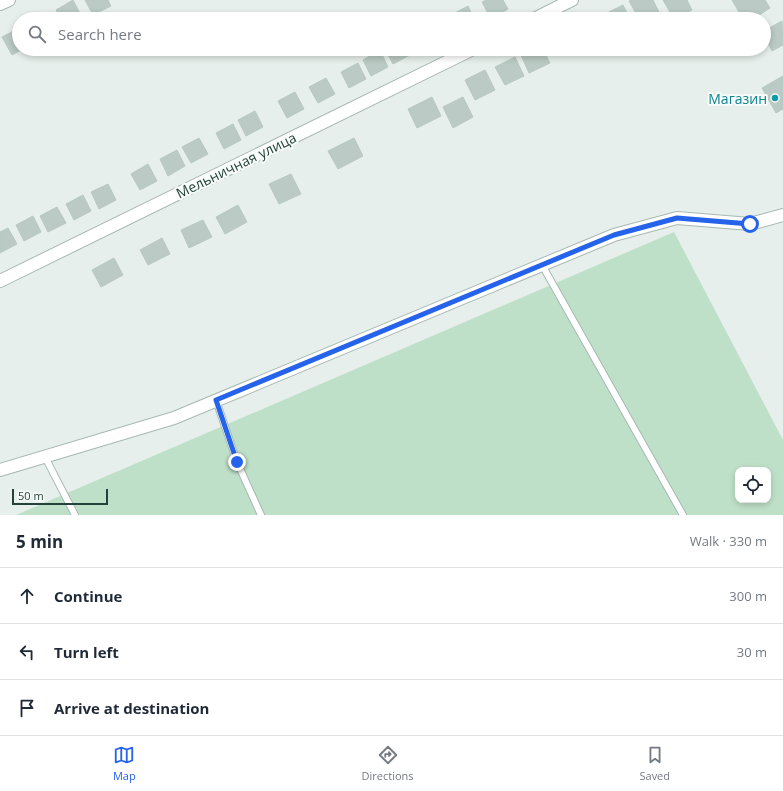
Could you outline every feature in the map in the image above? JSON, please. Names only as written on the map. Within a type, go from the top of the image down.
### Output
[{"type":"street","points":[[0,4],[9,0]]},
{"type":"street","points":[[548,12],[572,0]]},
{"type":"street","name":"Мельничная улица","points":[[0,281],[459,56]]},
{"type":"street","points":[[0,470],[174,418],[614,235],[677,218],[750,224],[783,215]]},
{"type":"lane","points":[[542,265],[683,515]]},
{"type":"lane","points":[[216,400],[237,462],[261,515]]},
{"type":"lane","points":[[45,457],[75,515]]},
{"type":"green space","points":[[674,232],[783,440],[783,515],[16,515]]},
{"type":"building","points":[[73,0],[79,12],[57,12],[56,10]]},
{"type":"building","points":[[85,0],[108,0],[111,6],[99,12],[91,12]]},
{"type":"building","points":[[486,0],[503,0],[508,9],[503,12],[487,12],[482,2]]},
{"type":"building","points":[[653,0],[659,12],[635,12],[629,1]]},
{"type":"building","points":[[663,0],[687,0],[692,10],[688,12],[670,12]]},
{"type":"building","points":[[732,0],[765,0],[770,8],[764,12],[739,12]]},
{"type":"building","points":[[623,5],[626,12],[609,12]]},
{"type":"building","points":[[468,6],[471,12],[457,12]]},
{"type":"building","points":[[782,21],[783,45],[772,51],[771,49],[771,27]]},
{"type":"building","points":[[12,32],[12,55],[2,37]]},
{"type":"building","points":[[370,56],[383,56],[388,67],[371,76],[363,60]]},
{"type":"building","points":[[389,56],[408,56],[393,64]]},
{"type":"building","points":[[521,56],[546,56],[550,63],[529,73]]},
{"type":"building","points":[[515,57],[524,76],[505,85],[495,67]]},
{"type":"building","points":[[358,63],[366,79],[349,88],[341,72]]},
{"type":"building","points":[[485,70],[495,90],[475,100],[465,80]]},
{"type":"building","name":"Магазин","points":[[783,76],[783,109],[776,113],[762,88]]},
{"type":"building","points":[[326,78],[335,94],[318,103],[309,87]]},
{"type":"building","points":[[295,92],[304,109],[287,118],[278,101]]},
{"type":"building","points":[[432,97],[441,116],[417,128],[408,109]]},
{"type":"building","points":[[463,97],[473,117],[453,128],[443,107]]},
{"type":"building","points":[[255,111],[263,127],[246,136],[238,120]]},
{"type":"building","points":[[233,124],[241,140],[224,149],[216,133]]},
{"type":"building","points":[[199,138],[208,154],[191,163],[182,147]]},
{"type":"building","points":[[354,138],[363,156],[338,169],[328,151]]},
{"type":"building","points":[[177,150],[185,166],[168,176],[160,159]]},
{"type":"building","points":[[148,164],[157,181],[140,190],[131,174]]},
{"type":"building","points":[[291,174],[301,194],[279,204],[269,184]]},
{"type":"building","points":[[108,184],[116,200],[99,209],[91,192]]},
{"type":"building","points":[[83,195],[91,211],[74,220],[66,204]]},
{"type":"building","points":[[238,205],[247,222],[225,234],[216,217]]},
{"type":"building","points":[[57,207],[66,223],[48,232],[40,216]]},
{"type":"building","points":[[33,216],[41,232],[24,241],[16,225]]},
{"type":"building","points":[[203,220],[212,237],[189,248],[181,230]]},
{"type":"building","points":[[8,228],[17,244],[0,253],[0,232]]},
{"type":"building","points":[[162,238],[170,254],[148,265],[140,250]]},
{"type":"building","points":[[114,258],[123,275],[101,287],[92,270]]},
{"type":"place","name":"Магазин","points":[[775,98]]},
{"type":"route","points":[[237,462],[216,400],[614,235],[677,218],[750,224]]}]
